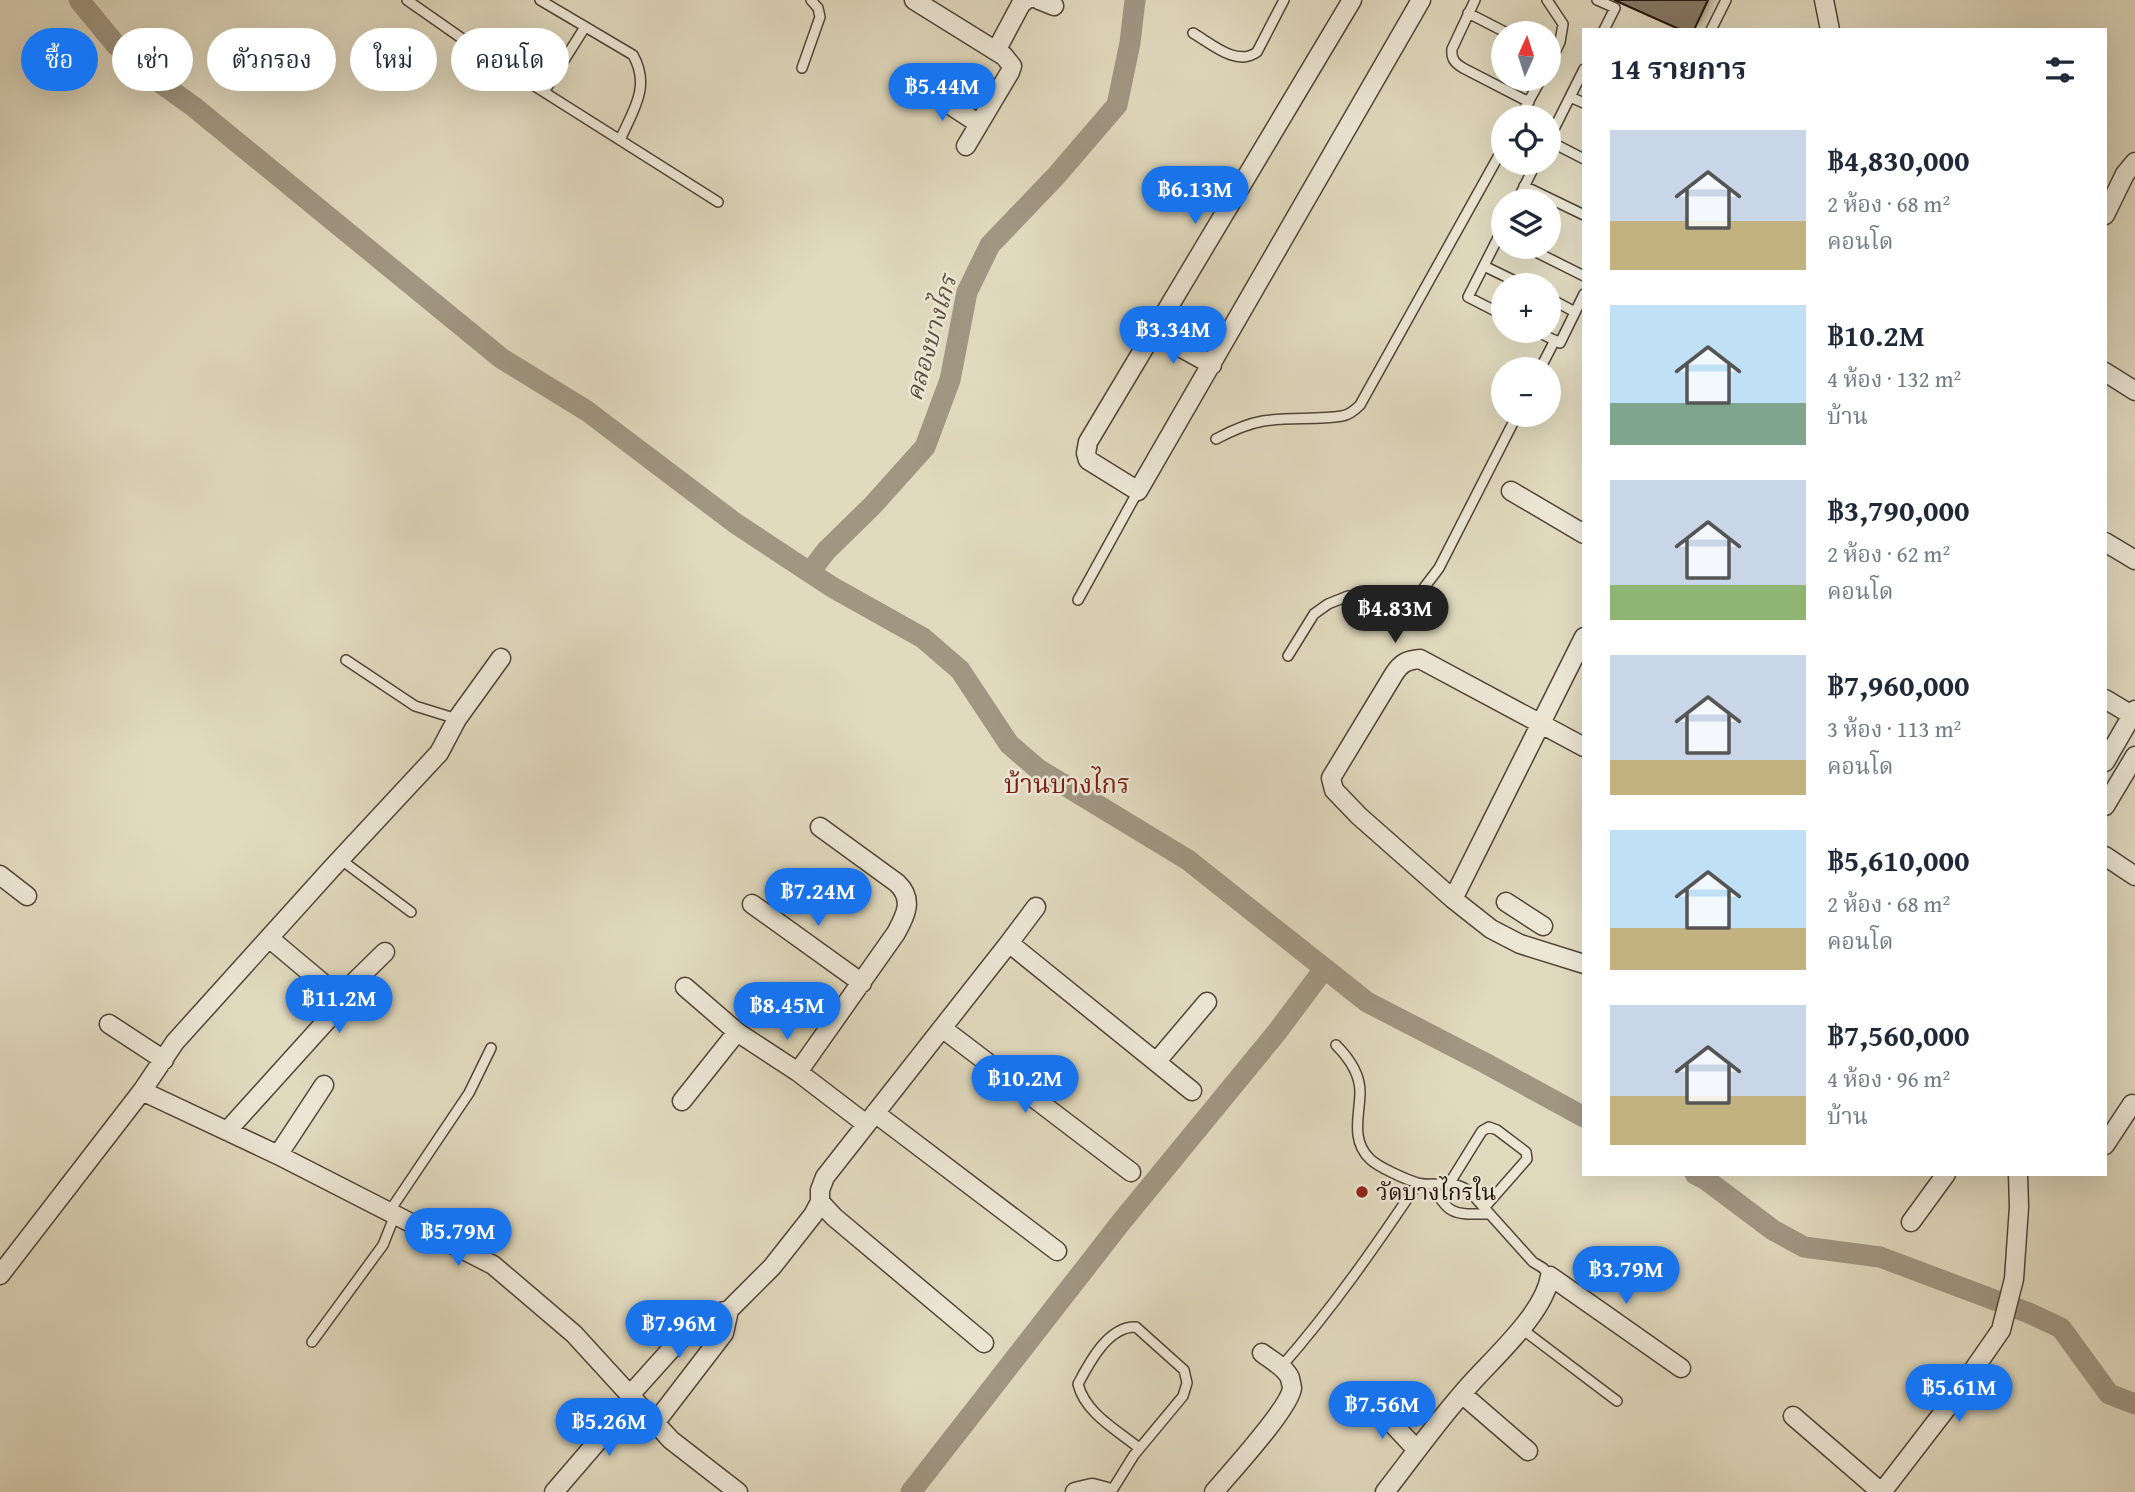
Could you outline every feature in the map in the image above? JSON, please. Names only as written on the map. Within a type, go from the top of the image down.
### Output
[{"type":"street","points":[[914,0],[996,51],[1009,60],[1012,66],[966,146]]},
{"type":"street","points":[[996,51],[1021,4],[1027,0]]},
{"type":"street","points":[[1352,0],[1088,442],[1087,460],[1138,491],[1421,0]]},
{"type":"street","points":[[1824,0],[1830,28]]},
{"type":"street","points":[[926,89],[979,124]]},
{"type":"street","points":[[2107,211],[2124,174],[2135,162]]},
{"type":"street","points":[[1153,332],[1212,365]]},
{"type":"street","points":[[2107,373],[2135,391]]},
{"type":"street","points":[[1511,491],[1582,533]]},
{"type":"street","points":[[2107,543],[2135,560]]},
{"type":"street","points":[[1453,900],[1582,641]]},
{"type":"street","points":[[0,1275],[142,1091],[176,1042],[439,753],[457,719],[501,658]]},
{"type":"street","points":[[1582,746],[1420,659],[1408,660],[1399,666],[1331,778],[1334,790],[1359,816],[1453,900],[1491,929],[1508,939],[1582,963]]},
{"type":"street","points":[[2107,700],[2134,714],[2107,759]]},
{"type":"street","points":[[2107,803],[2135,756]]},
{"type":"street","points":[[798,1072],[904,920],[908,905],[905,891],[820,827]]},
{"type":"street","points":[[2107,857],[2135,876]]},
{"type":"street","points":[[0,875],[27,896]]},
{"type":"street","points":[[1506,902],[1546,917],[1537,949]]},
{"type":"street","points":[[752,904],[862,983]]},
{"type":"street","points":[[554,1492],[700,1317],[729,1310],[772,1267],[813,1215],[820,1202],[820,1191],[825,1177],[1036,907]]},
{"type":"street","points":[[228,1131],[330,1017],[333,1003],[326,985],[269,938]]},
{"type":"street","points":[[1009,943],[1192,1091]]},
{"type":"street","points":[[333,1003],[385,952]]},
{"type":"street","points":[[685,987],[737,1032],[871,1119],[1057,1251]]},
{"type":"street","points":[[1157,1061],[1207,1002]]},
{"type":"street","points":[[109,1024],[164,1060]]},
{"type":"street","points":[[942,1028],[1132,1172]]},
{"type":"street","points":[[682,1101],[737,1032]]},
{"type":"street","points":[[278,1155],[324,1085]]},
{"type":"street","points":[[142,1091],[278,1155],[493,1265],[574,1334],[671,1440],[738,1492]]},
{"type":"street","points":[[2107,1142],[2132,1104]]},
{"type":"street","points":[[1911,1222],[1945,1176]]},
{"type":"street","points":[[1793,1416],[1881,1492],[1950,1405],[2001,1330],[2014,1279],[2019,1207],[2018,1176]]},
{"type":"street","points":[[820,1202],[834,1217],[984,1343]]},
{"type":"street","points":[[1385,1492],[1462,1394],[1522,1329],[1548,1288],[1550,1276],[1681,1368]]},
{"type":"street","points":[[655,1423],[724,1333],[729,1310]]},
{"type":"street","points":[[1214,1492],[1255,1444],[1288,1399],[1292,1389],[1291,1378],[1262,1353]]},
{"type":"street","points":[[1462,1394],[1528,1451]]},
{"type":"street","points":[[1375,1405],[1417,1450]]},
{"type":"street","points":[[1076,1492],[1092,1488],[1109,1492]]},
{"type":"lane","points":[[407,0],[487,56],[718,202]]},
{"type":"lane","points":[[540,0],[633,55],[642,80],[641,93],[620,140]]},
{"type":"lane","points":[[802,68],[820,17],[818,8],[811,0]]},
{"type":"lane","points":[[1193,33],[1233,56],[1244,59],[1251,57],[1258,52],[1284,0]]},
{"type":"lane","points":[[1475,0],[1451,49],[1451,57],[1463,68],[1529,102]]},
{"type":"lane","points":[[1548,0],[1563,24],[1561,35]]},
{"type":"lane","points":[[1597,0],[1615,8],[1605,28]]},
{"type":"lane","points":[[1713,28],[1726,0]]},
{"type":"lane","points":[[1468,13],[1491,25]]},
{"type":"lane","points":[[544,92],[585,27]]},
{"type":"lane","points":[[1561,115],[1582,73]]},
{"type":"lane","points":[[1527,105],[1535,91]]},
{"type":"lane","points":[[1570,97],[1582,102]]},
{"type":"lane","points":[[1561,147],[1582,158]]},
{"type":"lane","points":[[1216,439],[1237,428],[1262,421],[1343,416],[1353,412],[1360,405],[1491,170]]},
{"type":"lane","points":[[1523,189],[1530,175]]},
{"type":"lane","points":[[1524,186],[1582,214]]},
{"type":"lane","points":[[1491,253],[1468,297],[1491,308]]},
{"type":"lane","points":[[1549,259],[1582,275]]},
{"type":"lane","points":[[1484,266],[1498,273]]},
{"type":"lane","points":[[1561,341],[1582,298]]},
{"type":"lane","points":[[1561,304],[1575,312]]},
{"type":"lane","points":[[1288,656],[1314,614],[1328,604],[1348,596],[1381,599],[1420,593],[1439,568],[1511,427]]},
{"type":"lane","points":[[1078,600],[1138,491]]},
{"type":"lane","points":[[346,660],[415,706],[457,719]]},
{"type":"lane","points":[[340,859],[411,912]]},
{"type":"lane","points":[[1336,1045],[1350,1058],[1360,1089],[1357,1128],[1362,1149],[1370,1159],[1418,1183],[1461,1185],[1533,1262],[1550,1276]]},
{"type":"lane","points":[[312,1342],[383,1245],[392,1213],[469,1093],[491,1048]]},
{"type":"lane","points":[[1432,1184],[1441,1202],[1450,1210],[1463,1214],[1487,1211],[1527,1159],[1526,1152],[1489,1127],[1482,1131],[1449,1184]]},
{"type":"lane","points":[[1281,1367],[1366,1262],[1418,1183]]},
{"type":"lane","points":[[1109,1492],[1139,1448],[1183,1396],[1187,1383],[1184,1370],[1136,1327],[1129,1327],[1118,1331],[1094,1353],[1078,1384],[1081,1398],[1092,1410],[1139,1448]]},
{"type":"lane","points":[[1522,1329],[1616,1401]]},
{"type":"building","points":[[1614,0],[1708,0],[1695,28],[1677,28]]},
{"type":"waterway","points":[[79,0],[116,45],[148,74],[194,107],[501,358],[587,411],[735,523],[832,587],[923,638],[960,670],[1009,744],[1038,769],[1188,860],[1367,1002],[1582,1116]]},
{"type":"waterway","name":"คลองบางไกร","points":[[810,572],[826,551],[873,505],[925,447],[950,380],[967,292],[990,245],[1056,176],[1117,105],[1130,43],[1135,0]]},
{"type":"waterway","points":[[911,1492],[1122,1221],[1277,1032],[1324,969]]},
{"type":"waterway","points":[[1699,1176],[1773,1230],[1804,1247],[1880,1257],[2029,1313],[2061,1328],[2109,1394],[2135,1404]]},
{"type":"place","name":"วัดบางไกรใน","points":[[1362,1192]]},
{"type":"district","name":"บ้านบางไกร","points":[[1067,784]]}]
